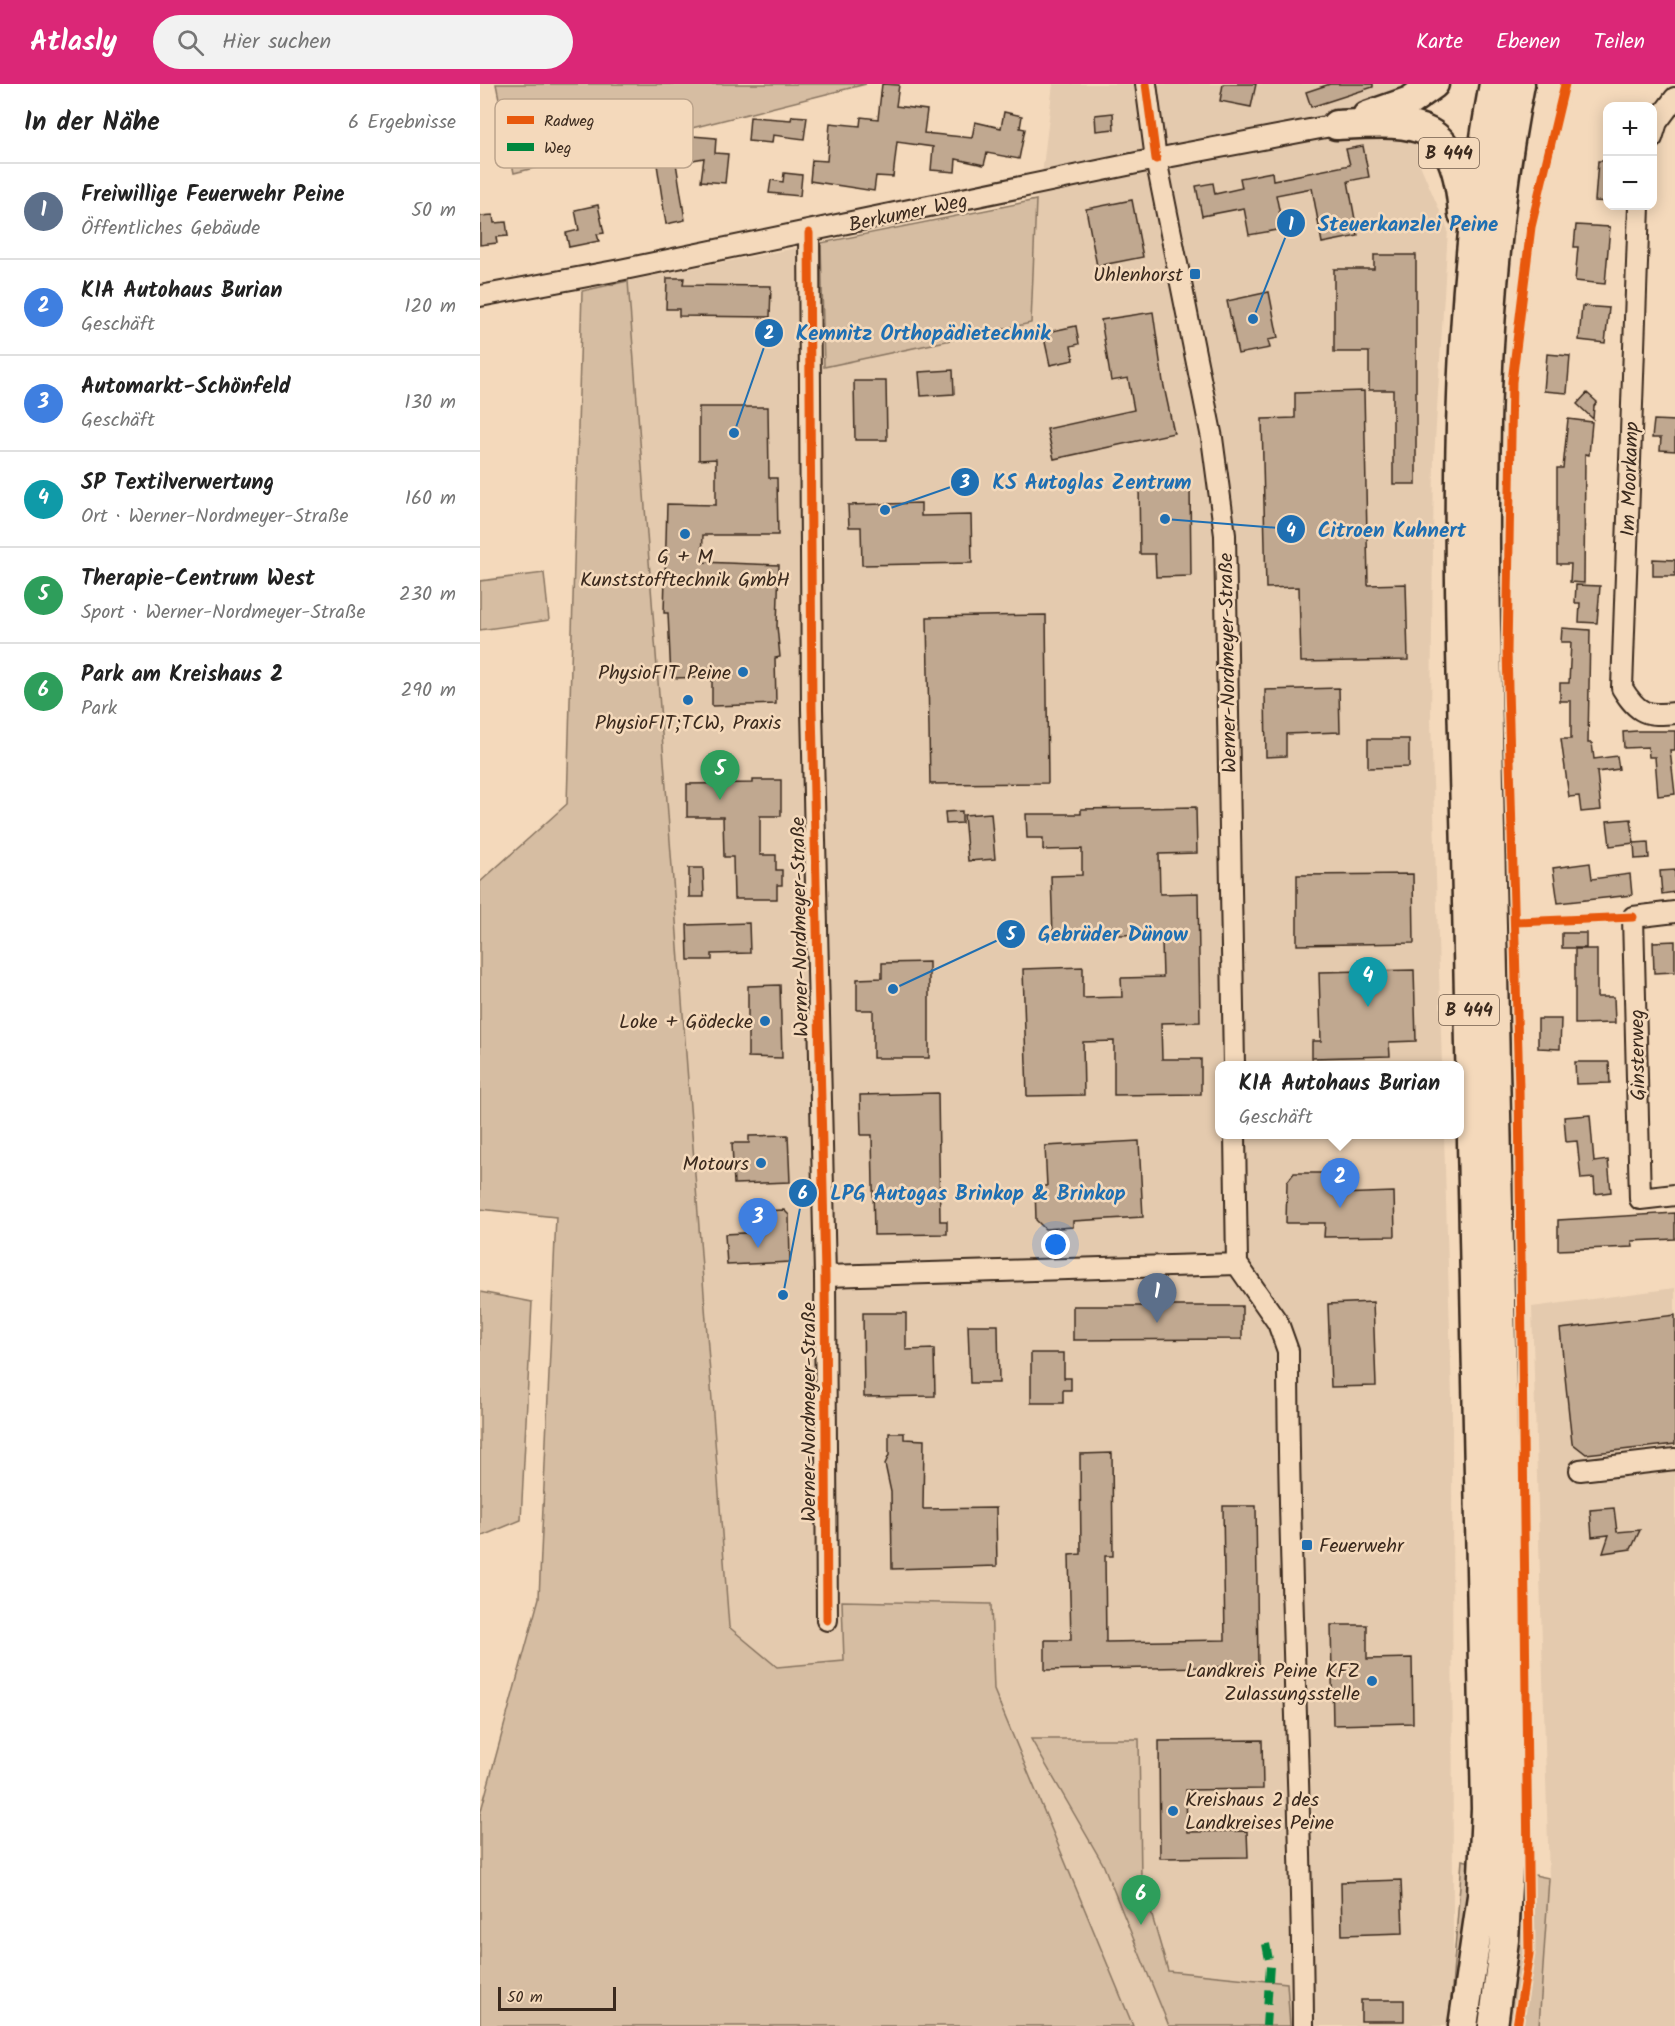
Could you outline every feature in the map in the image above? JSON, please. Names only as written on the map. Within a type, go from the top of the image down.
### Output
[{"type":"highway","points":[[1336,125],[1396,107],[1434,84]]},
{"type":"highway","name":"B 444","points":[[1463,2026],[1482,1896],[1486,1809],[1463,724],[1461,438],[1467,274],[1494,84]]},
{"type":"highway","name":"B 444","points":[[1493,2026],[1504,1940],[1511,1813],[1492,958],[1486,580],[1486,382],[1493,259],[1520,84]]},
{"type":"highway","name":"B 444","points":[[1336,125],[1405,123],[1425,130],[1442,144],[1459,173],[1467,274]]},
{"type":"street","name":"Werner-Nordmeyer-Straße","points":[[1146,84],[1156,159],[1211,429],[1225,535],[1233,1061]]},
{"type":"street","points":[[1657,122],[1675,98]]},
{"type":"street","name":"Berkumer Weg","points":[[480,296],[809,232],[1156,159],[1336,125]]},
{"type":"street","name":"Im Moorkamp","points":[[1639,210],[1622,688],[1634,707],[1652,715],[1675,713]]},
{"type":"street","name":"Werner-Nordmeyer-Straße","points":[[809,232],[812,710],[825,1276],[827,1620]]},
{"type":"street","name":"Ginsterweg","points":[[1675,912],[1633,917],[1640,1199],[1675,1195]]},
{"type":"street","points":[[1235,1139],[1237,1264],[1278,1323],[1288,1351],[1294,1684],[1302,1865],[1303,2026]]},
{"type":"street","name":"Werner-Nordmeyer-Straße","points":[[825,1276],[1237,1264]]},
{"type":"street","points":[[1580,1470],[1675,1459]]},
{"type":"shaded area","points":[[496,84],[866,84],[693,128],[693,99],[499,99]]},
{"type":"shaded area","points":[[1053,84],[1430,84],[1415,119],[1418,160],[1448,230],[1434,458],[1431,720],[1442,1061],[1215,1061],[1215,1139],[1444,1139],[1452,1397],[1453,1966],[1448,2026],[1133,2026],[993,1690],[991,1604],[842,1601],[844,1661],[777,1668],[729,1627],[628,281],[821,243],[824,367],[1031,323],[1036,200],[1042,175]]},
{"type":"shaded area","points":[[513,168],[534,168],[514,173]]},
{"type":"shaded area","points":[[1036,200],[1031,323],[824,367],[821,243]]},
{"type":"shaded area","points":[[628,281],[729,1627],[777,1667],[844,1661],[842,1601],[991,1604],[994,1690],[1133,2026],[480,2026],[480,1814],[539,1598],[556,1217],[480,1209],[480,882],[567,804],[582,291]]},
{"type":"shaded area","points":[[544,573],[549,620],[480,630],[480,581]]},
{"type":"shaded area","points":[[1675,1288],[1675,2026],[1539,2026],[1549,1878],[1532,1307]]},
{"type":"shaded area","points":[[480,1292],[532,1302],[521,1520],[480,1537]]},
{"type":"shaded area","points":[[1031,1739],[1139,1739],[1141,1878],[1168,1971],[1287,1983],[1290,2026],[1169,2026],[1103,1864]]},
{"type":"shaded area","points":[[1462,1860],[1549,1878],[1539,2026],[1449,2026]]},
{"type":"building","points":[[882,84],[899,85],[896,106],[927,110],[924,133],[972,138],[975,122],[1001,128],[1004,112],[1022,116],[1020,128],[1025,129],[1019,159],[987,153],[984,165],[956,159],[955,172],[931,170],[933,147],[897,142],[893,177],[876,176],[874,191],[810,181],[812,160],[827,161],[830,123],[860,126],[861,117],[878,119]]},
{"type":"building","points":[[1223,84],[1256,84],[1251,107],[1220,101]]},
{"type":"building","points":[[1330,84],[1373,84],[1373,87],[1311,107],[1306,92]]},
{"type":"building","points":[[1113,113],[1114,129],[1096,131],[1095,115]]},
{"type":"building","points":[[792,116],[807,117],[804,139],[773,135],[772,143],[748,141],[750,117],[791,120]]},
{"type":"building","points":[[693,136],[716,138],[715,153],[728,154],[725,183],[701,181],[704,158],[693,160]]},
{"type":"building","points":[[1363,146],[1369,177],[1348,181],[1358,236],[1322,243],[1312,188],[1276,195],[1283,229],[1249,235],[1244,208],[1202,216],[1196,186],[1213,183],[1215,194],[1242,188],[1240,178],[1272,172],[1273,180],[1350,165],[1346,149]]},
{"type":"building","points":[[1598,161],[1603,161],[1603,202],[1595,201]]},
{"type":"building","points":[[658,168],[677,168],[685,220],[666,224]]},
{"type":"building","points":[[784,173],[802,175],[800,196],[769,193],[771,180],[783,182]]},
{"type":"building","points":[[1132,200],[1143,257],[1097,266],[1086,209]]},
{"type":"building","points":[[598,205],[604,233],[597,234],[599,241],[569,247],[566,233],[579,230],[575,210]]},
{"type":"building","points":[[493,215],[494,223],[506,222],[508,236],[496,237],[497,243],[480,245],[480,216]]},
{"type":"building","points":[[1576,225],[1610,227],[1605,284],[1575,281],[1578,247],[1574,247]]},
{"type":"building","points":[[1374,255],[1416,255],[1416,484],[1393,484],[1393,390],[1369,390],[1369,352],[1334,352],[1334,269],[1374,269]]},
{"type":"building","points":[[667,278],[684,278],[683,285],[771,286],[770,317],[679,316],[679,309],[666,309]]},
{"type":"building","points":[[1269,292],[1278,338],[1268,340],[1270,348],[1238,354],[1227,301]]},
{"type":"building","points":[[1582,306],[1609,308],[1605,343],[1579,340]]},
{"type":"building","points":[[1153,312],[1163,382],[1174,433],[1054,459],[1047,429],[1134,410],[1128,378],[1111,381],[1101,320]]},
{"type":"building","points":[[1076,326],[1079,344],[1071,346],[1074,360],[1050,365],[1043,333]]},
{"type":"building","points":[[1547,354],[1570,356],[1567,393],[1544,391]]},
{"type":"building","points":[[953,370],[954,394],[921,396],[919,372]]},
{"type":"building","points":[[854,381],[886,381],[887,440],[855,440]]},
{"type":"building","points":[[1364,391],[1368,585],[1406,584],[1408,660],[1301,662],[1299,587],[1266,588],[1262,419],[1295,418],[1295,393]]},
{"type":"building","points":[[1587,393],[1597,402],[1594,406],[1593,419],[1577,404]]},
{"type":"building","points":[[699,407],[768,407],[769,478],[777,478],[778,535],[703,535],[702,562],[779,565],[777,626],[780,657],[775,658],[776,704],[712,706],[712,677],[671,678],[668,613],[664,613],[667,504],[716,505],[716,459],[699,460]]},
{"type":"building","points":[[1568,419],[1592,422],[1589,455],[1585,454],[1584,583],[1570,582],[1571,564],[1557,564],[1557,468],[1563,468]]},
{"type":"building","points":[[1654,420],[1675,421],[1675,451],[1660,450],[1661,438],[1652,438]]},
{"type":"building","points":[[1139,484],[1190,484],[1191,576],[1156,577],[1155,554],[1140,554]]},
{"type":"building","points":[[921,503],[921,516],[971,515],[972,563],[862,565],[861,527],[849,527],[848,505]]},
{"type":"building","points":[[1653,559],[1675,560],[1675,576],[1653,576]]},
{"type":"building","points":[[1576,585],[1600,586],[1597,623],[1579,622],[1580,603],[1575,603]]},
{"type":"building","points":[[1046,615],[1048,783],[930,784],[927,617]]},
{"type":"building","points":[[1562,628],[1590,630],[1588,743],[1592,743],[1594,759],[1617,756],[1619,769],[1597,772],[1601,810],[1581,812],[1579,796],[1569,797],[1561,739],[1571,739],[1571,701],[1560,701],[1560,683],[1569,683],[1571,642],[1561,642]]},
{"type":"building","points":[[1339,688],[1340,732],[1286,734],[1286,756],[1266,757],[1265,690]]},
{"type":"building","points":[[1675,731],[1675,750],[1670,750],[1675,794],[1658,796],[1655,757],[1649,757],[1648,747],[1624,748],[1623,732]]},
{"type":"building","points":[[1368,739],[1409,739],[1409,767],[1368,768]]},
{"type":"building","points":[[753,780],[781,780],[781,816],[760,816],[760,855],[776,855],[776,870],[782,870],[782,885],[777,885],[777,899],[734,899],[733,857],[724,857],[723,817],[687,817],[687,784],[753,783]]},
{"type":"building","points":[[1196,807],[1197,853],[1159,854],[1160,894],[1198,893],[1200,1022],[1161,1023],[1162,1059],[1201,1059],[1201,1094],[1114,1095],[1114,1041],[1083,1042],[1084,1095],[1027,1096],[1023,969],[1083,967],[1083,998],[1122,997],[1121,978],[1163,977],[1162,942],[1153,942],[1153,934],[1053,937],[1051,876],[1082,875],[1082,849],[1043,850],[1043,838],[1027,838],[1026,814],[1081,814],[1081,809]]},
{"type":"building","points":[[962,811],[962,823],[946,824],[945,812]]},
{"type":"building","points":[[991,813],[995,859],[968,861],[964,815]]},
{"type":"building","points":[[1631,819],[1634,843],[1610,846],[1607,821]]},
{"type":"building","points":[[1648,842],[1649,858],[1635,859],[1634,843]]},
{"type":"building","points":[[1590,863],[1592,879],[1630,874],[1632,895],[1558,903],[1553,868]]},
{"type":"building","points":[[689,868],[703,868],[704,897],[689,897]]},
{"type":"building","points":[[1675,870],[1675,892],[1662,894],[1660,871]]},
{"type":"building","points":[[1413,874],[1414,943],[1297,945],[1297,875]]},
{"type":"building","points":[[749,923],[750,953],[712,954],[712,960],[688,960],[687,925]]},
{"type":"building","points":[[1562,933],[1586,933],[1586,948],[1562,948]]},
{"type":"building","points":[[1675,941],[1675,972],[1654,973],[1653,942]]},
{"type":"building","points":[[1575,949],[1597,949],[1597,997],[1614,997],[1615,1023],[1575,1024]]},
{"type":"building","points":[[929,962],[929,1058],[873,1058],[873,1010],[857,1010],[857,979],[882,978],[882,963]]},
{"type":"building","points":[[1414,970],[1416,1041],[1389,1042],[1390,1056],[1312,1058],[1312,1041],[1321,1041],[1319,972]]},
{"type":"building","name":"Loke + Gödecke","points":[[780,985],[782,1058],[748,1057],[748,986]]},
{"type":"building","points":[[1538,1019],[1561,1019],[1560,1049],[1538,1048]]},
{"type":"building","points":[[1575,1062],[1609,1062],[1610,1083],[1576,1084]]},
{"type":"building","points":[[938,1093],[940,1221],[947,1221],[947,1234],[874,1235],[872,1135],[861,1135],[860,1095]]},
{"type":"building","points":[[1590,1115],[1594,1162],[1608,1160],[1611,1192],[1595,1194],[1594,1178],[1581,1179],[1577,1141],[1566,1142],[1564,1117]]},
{"type":"building","name":"Motours","points":[[788,1135],[790,1182],[734,1184],[732,1143],[749,1143],[749,1136]]},
{"type":"building","points":[[1139,1141],[1143,1217],[1073,1221],[1073,1227],[1045,1229],[1036,1220],[1035,1187],[1047,1186],[1045,1146]]},
{"type":"building","points":[[1294,1173],[1331,1173],[1339,1182],[1338,1194],[1394,1192],[1395,1236],[1324,1237],[1325,1223],[1286,1223],[1287,1182]]},
{"type":"building","points":[[784,1210],[789,1215],[790,1262],[727,1265],[725,1234],[763,1232],[762,1211]]},
{"type":"building","points":[[1675,1213],[1675,1239],[1632,1241],[1633,1247],[1558,1250],[1558,1220]]},
{"type":"building","points":[[1373,1302],[1376,1386],[1331,1387],[1328,1304]]},
{"type":"building","points":[[1073,1306],[1242,1306],[1242,1339],[1073,1340]]},
{"type":"building","points":[[863,1313],[906,1313],[906,1350],[934,1349],[935,1396],[864,1397]]},
{"type":"building","points":[[1675,1315],[1675,1444],[1586,1454],[1572,1443],[1560,1329]]},
{"type":"building","points":[[968,1325],[998,1325],[999,1383],[970,1383]]},
{"type":"building","points":[[1031,1353],[1064,1353],[1064,1378],[1071,1378],[1071,1390],[1063,1390],[1063,1403],[1031,1403]]},
{"type":"building","points":[[889,1433],[904,1433],[904,1439],[924,1440],[923,1509],[996,1508],[997,1566],[892,1569],[891,1492],[885,1464],[889,1455]]},
{"type":"building","points":[[1112,1453],[1113,1556],[1105,1556],[1106,1642],[1225,1640],[1223,1506],[1256,1506],[1258,1666],[1045,1670],[1045,1640],[1071,1640],[1069,1555],[1081,1554],[1080,1454]]},
{"type":"building","points":[[1614,1508],[1617,1532],[1640,1530],[1631,1549],[1603,1553],[1609,1535],[1592,1537],[1590,1510]]},
{"type":"building","name":"Landkreis Peine KFZ Zulassungsstelle","points":[[1331,1625],[1367,1625],[1367,1659],[1412,1658],[1413,1723],[1333,1725]]},
{"type":"building","name":"Kreishaus 2 des Landkreises Peine","points":[[1262,1740],[1263,1789],[1186,1790],[1187,1832],[1247,1831],[1248,1857],[1160,1858],[1159,1741]]},
{"type":"building","points":[[1401,1880],[1403,1933],[1342,1935],[1341,1882]]},
{"type":"building","points":[[1361,2000],[1404,2000],[1404,2021],[1361,2021]]},
{"type":"marked path","points":[[1266,1944],[1270,1965],[1266,2026]]},
{"type":"cycle path","points":[[1146,84],[1156,159]]},
{"type":"cycle path","points":[[1517,2026],[1529,1954],[1519,1089],[1507,651],[1512,382],[1531,227],[1565,84]]},
{"type":"cycle path","points":[[809,233],[812,709],[825,1276],[827,1620]]},
{"type":"cycle path","points":[[1516,922],[1633,917]]},
{"type":"place","name":"Uhlenhorst","points":[[1195,274]]},
{"type":"place","name":"Steuerkanzlei Peine","points":[[1253,319]]},
{"type":"place","name":"Kemnitz Orthopädietechnik","points":[[734,433]]},
{"type":"place","name":"KS Autoglas Zentrum","points":[[885,510]]},
{"type":"place","name":"Citroen Kuhnert","points":[[1165,519]]},
{"type":"place","name":"G + M Kunststofftechnik GmbH","points":[[685,534]]},
{"type":"place","name":"PhysioFIT Peine","points":[[743,672]]},
{"type":"place","name":"PhysioFIT;TCW, Praxis","points":[[688,700]]},
{"type":"place","name":"Therapie-Centrum West","points":[[720,800]]},
{"type":"place","name":"Gebrüder Dünow","points":[[893,989]]},
{"type":"place","name":"SP Textilverwertung","points":[[1368,1007]]},
{"type":"place","name":"Loke + Gödecke","points":[[765,1021]]},
{"type":"place","name":"Motours","points":[[761,1163]]},
{"type":"place","name":"KIA Autohaus Burian","points":[[1340,1208]]},
{"type":"place","name":"Automarkt-Schönfeld","points":[[758,1248]]},
{"type":"place","name":"LPG Autogas Brinkop & Brinkop","points":[[783,1295]]},
{"type":"place","name":"Freiwillige Feuerwehr Peine","points":[[1157,1323]]},
{"type":"place","name":"Feuerwehr","points":[[1307,1545]]},
{"type":"place","name":"Landkreis Peine KFZ Zulassungsstelle","points":[[1372,1681]]},
{"type":"place","name":"Kreishaus 2 des Landkreises Peine","points":[[1173,1811]]},
{"type":"place","name":"Park am Kreishaus 2","points":[[1141,1925]]}]
